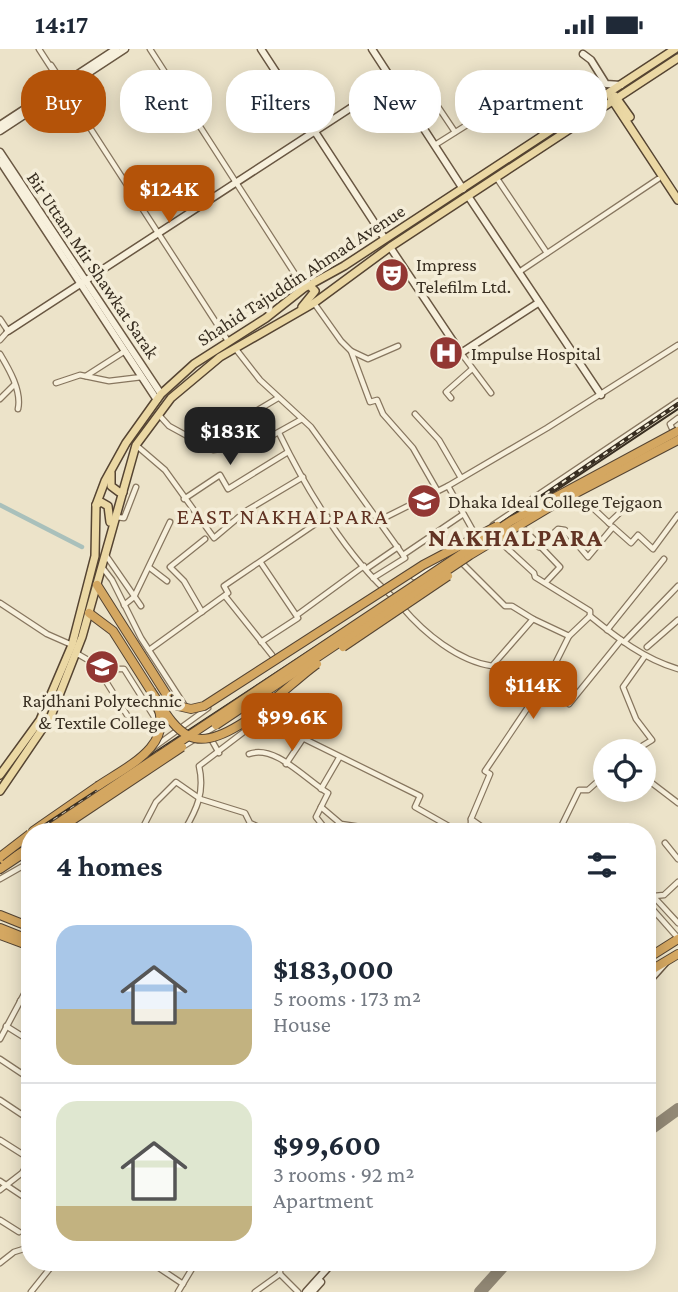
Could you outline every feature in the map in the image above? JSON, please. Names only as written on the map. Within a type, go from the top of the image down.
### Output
[{"type":"highway","points":[[97,585],[169,697],[186,709],[204,706],[423,565],[678,431]]},
{"type":"highway","points":[[66,823],[470,555],[555,504],[678,441]]},
{"type":"highway","points":[[58,823],[511,517]]},
{"type":"highway","points":[[89,614],[113,631],[150,691],[176,725],[190,736],[207,740],[223,736],[310,669],[425,594],[470,555]]},
{"type":"highway","points":[[44,823],[155,744],[161,732],[162,718],[150,691]]},
{"type":"highway","points":[[0,860],[21,841]]},
{"type":"highway","points":[[0,860],[21,850]]},
{"type":"highway","points":[[0,915],[21,923]]},
{"type":"highway","points":[[0,923],[21,931]]},
{"type":"highway","points":[[0,928],[21,936]]},
{"type":"highway","points":[[0,935],[21,943]]},
{"type":"highway","points":[[656,954],[677,945]]},
{"type":"highway","points":[[656,967],[666,961],[677,945]]},
{"type":"main road","points":[[84,70],[116,49]]},
{"type":"main road","points":[[87,70],[125,49]]},
{"type":"main road","points":[[261,49],[275,70]]},
{"type":"main road","points":[[372,49],[385,70]]},
{"type":"main road","name":"Shahid Tajuddin Ahmad Avenue","points":[[607,105],[622,85],[675,49]]},
{"type":"main road","points":[[581,51],[606,84],[622,85]]},
{"type":"main road","points":[[581,51],[678,191]]},
{"type":"main road","name":"Shahid Tajuddin Ahmad Avenue","points":[[607,101],[678,58]]},
{"type":"main road","points":[[624,113],[629,96],[652,75]]},
{"type":"main road","points":[[607,106],[624,113]]},
{"type":"main road","points":[[0,125],[21,113]]},
{"type":"main road","points":[[0,131],[21,116]]},
{"type":"main road","points":[[8,331],[312,133]]},
{"type":"main road","points":[[316,133],[384,239]]},
{"type":"main road","points":[[427,133],[463,189]]},
{"type":"main road","name":"Shahid Tajuddin Ahmad Avenue","points":[[0,791],[51,716],[74,649],[95,556],[96,505],[112,467],[159,397],[194,365],[266,318],[307,286],[344,266],[544,135],[553,133]]},
{"type":"main road","name":"Shahid Tajuddin Ahmad Avenue","points":[[0,775],[40,720],[89,614],[109,534],[136,445],[177,392],[235,348],[314,303],[556,133]]},
{"type":"main road","points":[[643,141],[678,200]]},
{"type":"main road","name":"Bir Uttam Mir Shawkat Sarak","points":[[0,152],[125,351],[159,397]]},
{"type":"main road","name":"Bir Uttam Mir Shawkat Sarak","points":[[0,161],[3,171],[83,283],[159,397]]},
{"type":"main road","points":[[468,197],[601,395]]},
{"type":"main road","points":[[390,247],[461,353],[538,303]]},
{"type":"main road","points":[[341,283],[336,283],[333,278],[344,266]]},
{"type":"main road","points":[[298,311],[315,291],[307,286]]},
{"type":"main road","points":[[112,467],[111,486],[123,492]]},
{"type":"main road","points":[[96,505],[101,502],[108,506],[109,534]]},
{"type":"main road","points":[[656,973],[666,961]]},
{"type":"main road","points":[[306,1292],[326,1271]]},
{"type":"main road","points":[[312,1292],[328,1271]]},
{"type":"street","points":[[150,49],[236,183],[307,286]]},
{"type":"street","points":[[40,52],[54,70]]},
{"type":"street","points":[[435,145],[455,132],[441,111]]},
{"type":"street","points":[[94,133],[228,341]]},
{"type":"street","points":[[496,177],[547,253]]},
{"type":"street","points":[[518,273],[658,179]]},
{"type":"street","points":[[314,303],[333,332],[351,351],[368,359],[398,346]]},
{"type":"street","points":[[0,319],[8,331],[0,341]]},
{"type":"street","points":[[378,521],[461,478],[601,395],[678,345]]},
{"type":"street","points":[[235,348],[278,398],[302,419],[405,558],[373,578]]},
{"type":"street","points":[[86,377],[125,351]]},
{"type":"street","points":[[351,351],[370,402],[377,400],[383,414],[413,448],[438,490]]},
{"type":"street","points":[[461,353],[491,393]]},
{"type":"street","points":[[0,354],[15,385],[18,409]]},
{"type":"street","points":[[451,398],[446,391],[472,369]]},
{"type":"street","points":[[56,383],[80,375],[109,381],[143,377]]},
{"type":"street","points":[[0,399],[15,385]]},
{"type":"street","points":[[229,422],[240,420],[278,398]]},
{"type":"street","points":[[414,577],[487,529],[511,517],[678,401]]},
{"type":"street","points":[[415,414],[439,440],[461,478]]},
{"type":"street","points":[[158,415],[169,426],[209,450],[257,444],[302,419]]},
{"type":"street","points":[[678,418],[670,423],[678,441]]},
{"type":"street","points":[[279,433],[327,516],[365,568],[431,635],[469,660],[492,666],[533,619]]},
{"type":"street","points":[[136,445],[164,470],[214,538],[246,511],[303,477]]},
{"type":"street","points":[[184,499],[220,475],[228,489],[288,452]]},
{"type":"street","points":[[447,486],[477,537]]},
{"type":"street","points":[[115,517],[124,517],[136,487]]},
{"type":"street","points":[[538,547],[558,530],[565,530],[588,557],[630,503]]},
{"type":"street","points":[[595,510],[631,543],[638,535],[653,549],[678,515]]},
{"type":"street","points":[[403,555],[462,515]]},
{"type":"street","points":[[149,650],[229,593],[224,586],[327,516]]},
{"type":"street","points":[[511,517],[560,567],[546,582]]},
{"type":"street","points":[[124,605],[134,597],[170,522]]},
{"type":"street","points":[[487,529],[534,573],[535,577],[580,602],[590,611],[590,616],[622,641],[645,656],[678,669]]},
{"type":"street","points":[[202,612],[184,581],[170,567],[205,539]]},
{"type":"street","points":[[66,823],[132,777],[225,721],[496,539]]},
{"type":"street","points":[[261,642],[290,625],[298,618],[297,615],[398,547]]},
{"type":"street","points":[[105,553],[141,605]]},
{"type":"street","points":[[607,630],[664,559]]},
{"type":"street","points":[[461,562],[505,606],[512,605],[533,619],[569,636]]},
{"type":"street","points":[[261,563],[274,587],[297,615]]},
{"type":"street","points":[[101,566],[112,580],[149,650],[193,718]]},
{"type":"street","points":[[150,568],[167,580]]},
{"type":"street","points":[[569,704],[622,641],[678,586]]},
{"type":"street","points":[[225,596],[272,656]]},
{"type":"street","points":[[0,603],[95,664],[127,715]]},
{"type":"street","points":[[471,823],[490,774],[485,771],[549,676],[569,636],[590,616]]},
{"type":"street","points":[[647,647],[678,620]]},
{"type":"street","points":[[44,823],[307,640]]},
{"type":"street","points":[[645,656],[623,687],[636,719],[651,739]]},
{"type":"street","points":[[95,664],[109,659],[117,669],[124,669],[158,723]]},
{"type":"street","points":[[188,823],[200,799],[202,780],[199,766],[262,717],[339,758],[420,796],[415,807],[443,823]]},
{"type":"street","points":[[286,764],[304,737]]},
{"type":"street","points":[[211,739],[219,753]]},
{"type":"street","points":[[249,754],[257,751],[271,754],[328,793],[316,817],[321,823]]},
{"type":"street","points":[[321,789],[339,758]]},
{"type":"street","points":[[145,823],[156,802],[176,782],[200,799],[245,813],[250,823]]},
{"type":"street","points":[[563,823],[579,790],[589,790],[593,786]]},
{"type":"street","points":[[656,786],[678,803]]},
{"type":"street","points":[[321,807],[340,823]]},
{"type":"street","points":[[471,819],[477,823]]},
{"type":"street","points":[[665,843],[678,859]]},
{"type":"street","points":[[0,879],[21,867]]},
{"type":"street","points":[[656,896],[664,895],[678,882]]},
{"type":"street","points":[[656,899],[678,923]]},
{"type":"street","points":[[656,915],[677,945]]},
{"type":"street","points":[[0,1039],[20,1001]]},
{"type":"street","points":[[6,1026],[21,1035]]},
{"type":"street","points":[[0,1059],[21,1073]]},
{"type":"street","points":[[0,1100],[21,1114]]},
{"type":"street","points":[[0,1140],[21,1153]]},
{"type":"street","points":[[0,1190],[21,1174]]},
{"type":"street","points":[[0,1181],[21,1195]]},
{"type":"street","points":[[0,1220],[19,1232]]},
{"type":"street","points":[[0,1263],[21,1250]]},
{"type":"street","points":[[31,1292],[48,1271]]},
{"type":"street","points":[[164,1271],[183,1284]]},
{"type":"street","points":[[178,1292],[191,1271]]},
{"type":"street","points":[[255,1292],[281,1273],[298,1292]]},
{"type":"waterway","points":[[0,505],[82,547]]},
{"type":"taxiway","points":[[656,1125],[678,1109]]},
{"type":"taxiway","points":[[480,1292],[499,1271]]},
{"type":"tram line","points":[[57,823],[678,409]]},
{"type":"tram line","points":[[0,860],[21,847]]},
{"type":"railway","points":[[49,823],[394,597],[678,404]]},
{"type":"railway","points":[[0,855],[21,842]]},
{"type":"place","name":"Impress Telefilm Ltd.","points":[[392,275]]},
{"type":"place","name":"Impulse Hospital","points":[[446,353]]},
{"type":"place","name":"Dhaka Ideal College Tejgaon","points":[[424,501]]},
{"type":"place","name":"Rajdhani Polytechnic & Textile College","points":[[102,667]]},
{"type":"district","name":"EAST NAKHALPARA","points":[[283,516]]},
{"type":"district","name":"NAKHALPARA","points":[[516,537]]}]
